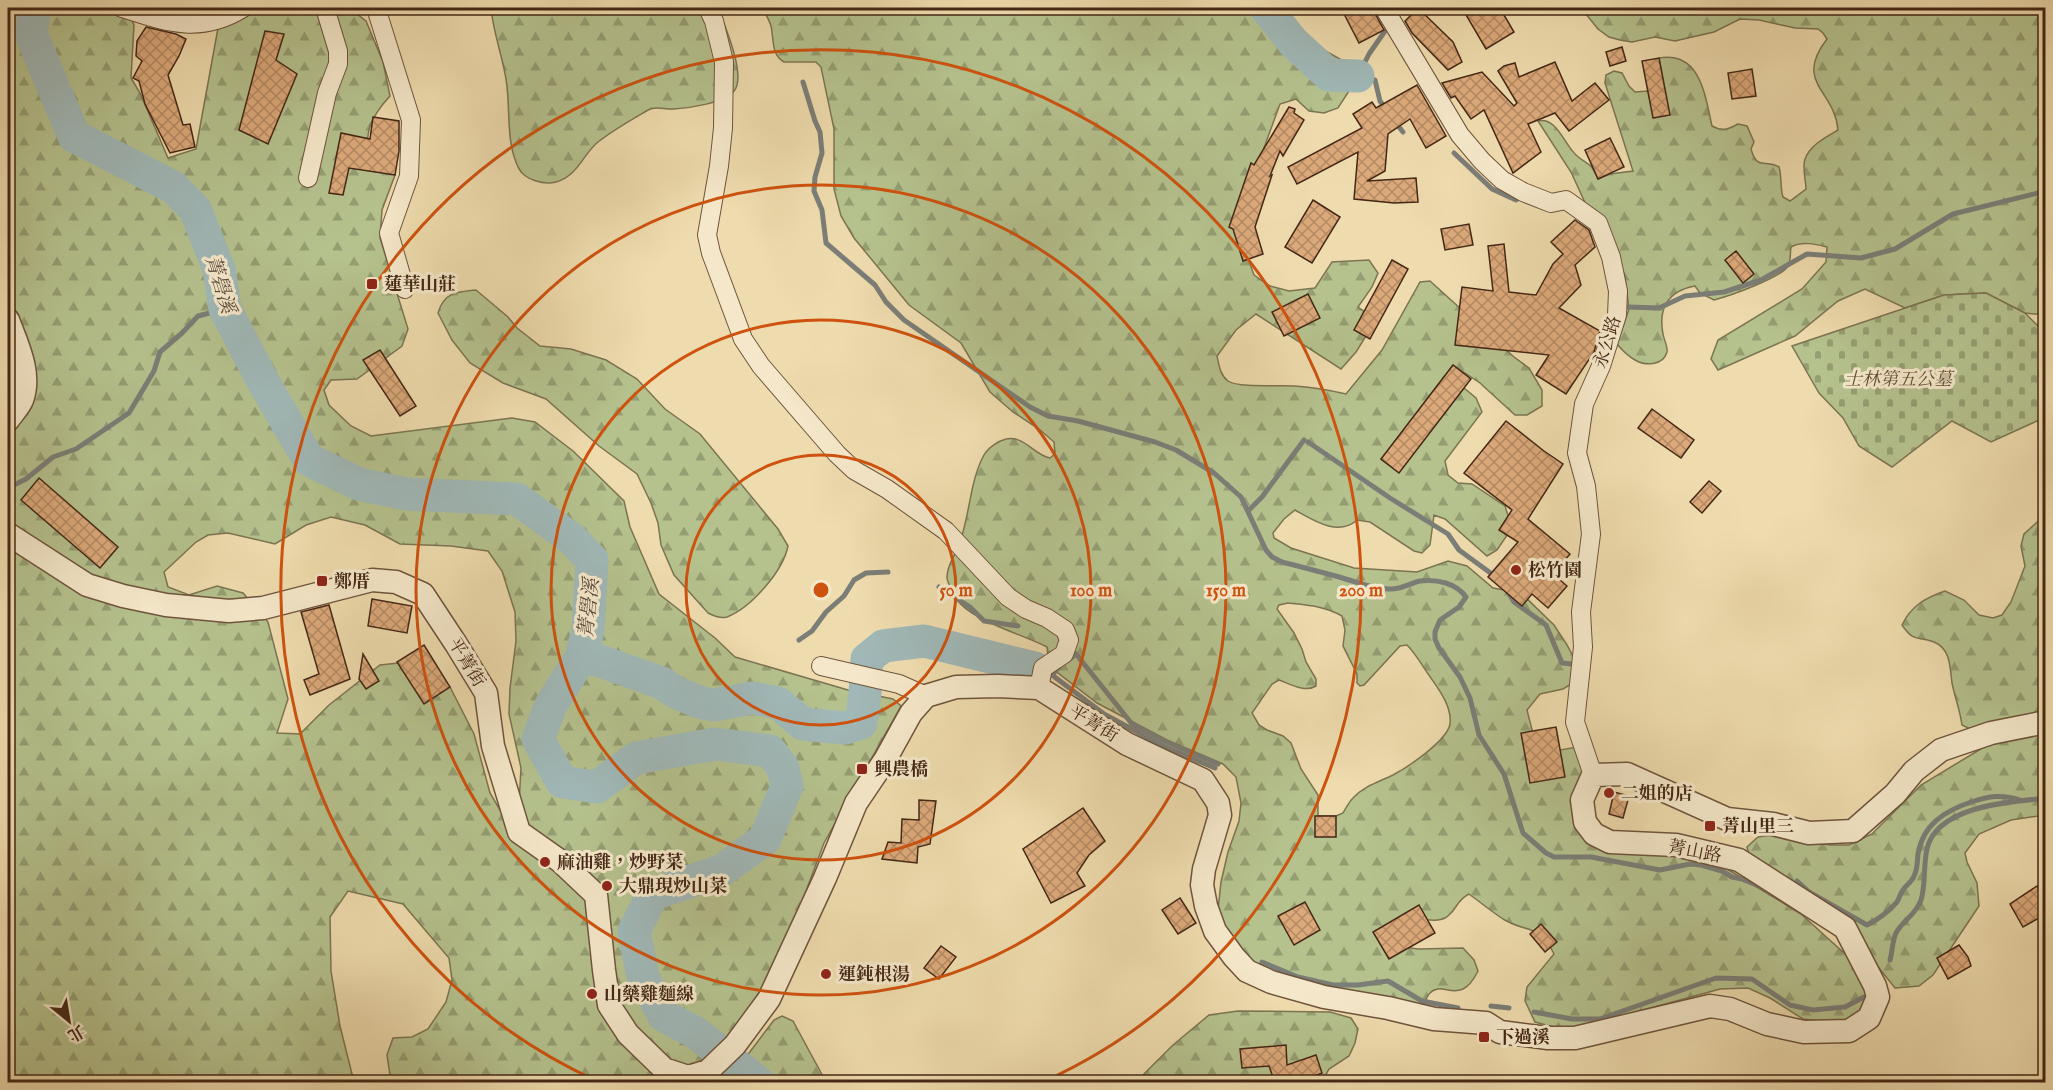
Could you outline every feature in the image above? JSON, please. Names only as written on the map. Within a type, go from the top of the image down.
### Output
[{"type":"street","points":[[122,8],[162,20],[197,25],[231,15],[243,8]]},
{"type":"street","points":[[308,178],[327,93],[338,64],[338,51],[325,8]]},
{"type":"street","points":[[376,8],[411,120],[409,176],[389,233],[405,289]]},
{"type":"street","points":[[708,8],[714,21],[724,62],[723,128],[707,235],[711,253],[743,339],[761,366],[837,454],[854,470],[887,489],[946,531],[1008,597],[1065,630],[1069,640],[1064,654],[1043,668],[1039,688]]},
{"type":"street","name":"永公路","points":[[1384,8],[1460,135],[1482,161],[1502,180],[1523,192],[1551,203],[1566,201],[1598,223],[1611,257],[1618,291],[1617,315],[1601,366],[1584,404],[1577,453],[1586,486],[1591,534],[1581,612],[1583,647],[1575,722],[1593,775]]},
{"type":"street","points":[[8,320],[21,354],[25,382],[22,401],[8,420]]},
{"type":"street","name":"平菁街","points":[[8,534],[87,585],[123,596],[166,605],[229,611],[263,608],[372,580],[396,582],[423,594],[486,693],[493,746],[519,832],[560,861],[596,895],[609,1005],[628,1034],[664,1069],[688,1077],[708,1071],[735,1045],[769,999],[825,878],[855,802],[885,760],[911,713],[926,696],[956,687],[1039,688],[1127,744],[1203,780],[1218,803],[1220,815],[1204,869],[1202,885],[1206,906],[1215,931],[1234,957],[1247,970],[1271,982],[1324,997],[1434,1019],[1486,1023]]},
{"type":"street","points":[[821,666],[899,684],[926,696]]},
{"type":"street","name":"菁山路","points":[[1486,1023],[1500,1032],[1548,1038],[1575,1038],[1710,1006],[1730,1009],[1767,1024],[1804,1032],[1849,1031],[1869,1018],[1878,997],[1845,928],[1739,860],[1676,845],[1610,842],[1594,834],[1585,822],[1582,800],[1593,775],[1627,774],[1727,819],[1773,824],[1809,833],[1853,831],[1895,794],[1914,771],[1941,750],[1991,733],[2046,722]]},
{"type":"green space","points":[[8,8],[127,8],[134,25],[131,78],[140,93],[168,158],[196,149],[218,28],[258,8],[338,8],[353,11],[366,21],[383,62],[390,96],[376,114],[369,130],[366,170],[395,175],[382,210],[380,238],[408,329],[402,346],[357,379],[331,380],[324,390],[329,405],[351,426],[371,436],[512,418],[535,422],[573,451],[624,501],[630,527],[659,594],[715,638],[735,657],[848,690],[893,699],[901,706],[824,843],[784,950],[730,1037],[703,1060],[691,1082],[391,1082],[387,1055],[393,1038],[412,1037],[428,1029],[446,1002],[452,980],[449,958],[403,904],[348,891],[330,917],[331,971],[340,1026],[354,1082],[8,1082]],"holes":[[[331,517],[365,525],[400,544],[451,546],[488,551],[502,571],[515,612],[516,641],[509,714],[521,768],[519,803],[500,810],[490,793],[474,734],[450,687],[408,662],[380,665],[329,705],[300,734],[277,733],[288,699],[268,622],[243,593],[217,586],[189,595],[168,587],[164,572],[196,542],[208,535],[228,533],[275,544],[306,525]]]},
{"type":"green space","points":[[491,8],[718,8],[736,62],[737,84],[734,91],[715,102],[648,110],[598,142],[575,170],[564,179],[551,183],[535,181],[519,169],[512,148],[506,79]]},
{"type":"green space","points":[[762,8],[1255,8],[1266,18],[1298,31],[1313,44],[1347,63],[1349,91],[1338,108],[1324,113],[1309,111],[1296,99],[1280,104],[1246,197],[1245,250],[1254,275],[1270,286],[1289,291],[1315,288],[1332,262],[1369,260],[1378,273],[1372,287],[1358,307],[1376,320],[1356,352],[1341,369],[1256,314],[1236,330],[1217,356],[1223,376],[1228,381],[1241,385],[1301,386],[1346,394],[1382,350],[1420,282],[1430,281],[1529,368],[1542,390],[1542,406],[1527,415],[1515,415],[1480,383],[1453,365],[1381,459],[1399,472],[1464,388],[1476,398],[1482,412],[1445,461],[1448,475],[1458,483],[1472,484],[1505,506],[1512,528],[1497,550],[1487,556],[1445,519],[1434,515],[1430,545],[1422,553],[1414,551],[1370,522],[1357,520],[1350,525],[1334,527],[1318,522],[1295,510],[1273,533],[1274,538],[1291,548],[1354,568],[1417,572],[1448,561],[1467,566],[1493,588],[1521,593],[1554,625],[1575,660],[1571,684],[1563,689],[1540,694],[1527,710],[1538,754],[1577,747],[1586,774],[1574,812],[1653,852],[1719,864],[1801,914],[1855,963],[1868,994],[1862,1009],[1847,1021],[1829,1022],[1803,1019],[1770,998],[1748,988],[1720,989],[1581,1027],[1557,1028],[1535,1022],[1525,1001],[1527,987],[1554,954],[1549,944],[1538,933],[1503,919],[1469,894],[1446,918],[1431,920],[1411,918],[1396,946],[1418,949],[1463,948],[1474,960],[1478,971],[1465,988],[1458,991],[1435,990],[1429,995],[1421,1010],[1269,979],[1233,945],[1218,910],[1221,882],[1228,852],[1239,821],[1241,803],[1236,777],[1223,764],[1167,740],[1097,703],[1049,666],[1047,647],[984,620],[963,606],[956,598],[947,579],[947,573],[962,536],[975,477],[986,452],[1000,441],[1012,439],[1024,442],[1050,458],[1055,454],[1054,442],[990,392],[961,343],[909,305],[854,238],[841,216],[834,189],[834,129],[821,67],[816,62],[784,62],[780,59],[775,51],[770,23]],"holes":[[[1288,603],[1323,608],[1342,616],[1345,630],[1343,646],[1357,674],[1357,683],[1360,686],[1364,685],[1400,646],[1407,645],[1438,688],[1449,711],[1450,724],[1435,745],[1400,771],[1362,790],[1343,813],[1336,816],[1318,816],[1318,795],[1301,769],[1291,743],[1283,736],[1259,725],[1252,713],[1272,684],[1279,680],[1307,689],[1316,686],[1316,679],[1294,633],[1277,609],[1279,605]]]},
{"type":"green space","points":[[1581,8],[2045,8],[2045,315],[2025,313],[1986,293],[1944,295],[1905,308],[1865,289],[1838,301],[1795,336],[1718,370],[1711,359],[1718,340],[1802,289],[1826,262],[1827,247],[1804,244],[1791,247],[1789,264],[1783,271],[1742,291],[1714,300],[1700,293],[1695,286],[1678,292],[1667,302],[1662,316],[1667,350],[1665,357],[1653,364],[1639,362],[1632,358],[1617,344],[1629,309],[1625,278],[1611,233],[1587,207],[1571,172],[1538,121],[1545,121],[1555,127],[1576,155],[1591,166],[1598,179],[1610,174],[1633,171],[1605,83],[1606,75],[1614,71],[1622,73],[1635,92],[1648,91],[1654,118],[1669,115],[1659,58],[1684,61],[1699,78],[1712,126],[1722,129],[1738,124],[1747,126],[1754,142],[1751,149],[1753,156],[1759,162],[1779,167],[1783,197],[1790,201],[1806,189],[1804,166],[1807,154],[1819,142],[1838,130],[1835,116],[1815,77],[1814,66],[1827,39],[1818,29],[1795,28],[1759,20],[1740,19],[1714,32],[1675,41],[1655,37],[1632,42],[1609,37],[1598,29]]},
{"type":"green space","points":[[476,290],[540,346],[571,349],[606,360],[637,379],[665,409],[700,434],[778,529],[788,546],[773,577],[746,606],[725,618],[708,613],[674,575],[661,545],[658,523],[651,503],[637,474],[599,446],[546,399],[503,383],[470,363],[452,340],[438,313],[444,301],[452,294]]},
{"type":"green space","name":"士林第五公墓","points":[[1986,293],[2025,313],[2045,333],[2045,429],[2037,421],[1991,442],[1952,421],[1892,467],[1859,446],[1843,418],[1819,393],[1792,346],[1944,295]]},
{"type":"green space","points":[[2045,515],[2045,714],[1984,724],[1970,729],[1962,725],[1949,660],[1944,649],[1934,642],[1913,637],[1902,625],[1919,604],[1945,591],[1964,600],[1979,615],[1993,618],[2002,615],[2011,602],[2025,566],[2021,546],[2024,534]]},
{"type":"green space","points":[[2045,733],[2045,822],[2038,816],[2011,820],[1979,834],[1965,853],[1977,883],[1979,906],[1933,975],[1919,986],[1895,988],[1867,953],[1749,855],[1747,847],[1758,837],[1772,835],[1830,845],[1849,845],[1872,834],[1921,785],[1984,747],[2007,739]]},
{"type":"green space","points":[[1238,1011],[1330,1012],[1351,1018],[1358,1029],[1349,1056],[1329,1069],[1322,1082],[1136,1082],[1173,1045],[1209,1015]]},
{"type":"green space","points":[[782,1016],[793,1021],[826,1082],[727,1082],[774,1020]]},
{"type":"building","points":[[1341,8],[1372,8],[1384,30],[1359,43]]},
{"type":"building","points":[[1418,8],[1453,42],[1462,62],[1448,70],[1412,33],[1405,21]]},
{"type":"building","points":[[1462,8],[1500,8],[1514,32],[1486,49]]},
{"type":"building","points":[[146,27],[176,34],[186,39],[168,75],[183,125],[190,124],[195,147],[170,153],[145,104],[139,81],[133,78],[142,61],[136,56],[137,41]]},
{"type":"building","points":[[265,31],[284,34],[276,60],[297,74],[268,144],[239,130]]},
{"type":"building","points":[[1622,47],[1626,61],[1610,66],[1606,52]]},
{"type":"building","points":[[1659,58],[1670,115],[1653,118],[1642,61]]},
{"type":"building","points":[[1555,62],[1572,101],[1595,83],[1609,100],[1569,131],[1555,113],[1528,124],[1541,152],[1513,173],[1484,110],[1471,119],[1455,96],[1451,98],[1442,83],[1482,72],[1514,106],[1517,103],[1498,71],[1504,66],[1515,63],[1519,77]]},
{"type":"building","points":[[1752,69],[1756,96],[1732,99],[1728,73]]},
{"type":"building","points":[[1417,85],[1446,136],[1426,148],[1410,119],[1388,134],[1385,171],[1367,181],[1416,178],[1418,202],[1394,203],[1354,199],[1358,152],[1297,184],[1288,167],[1362,128],[1353,114],[1372,102],[1376,108]]},
{"type":"building","points":[[1289,107],[1295,109],[1294,113],[1304,120],[1283,156],[1280,151],[1270,176],[1272,175],[1255,227],[1263,254],[1243,261],[1233,229],[1229,227],[1251,163],[1254,165]]},
{"type":"building","points":[[373,117],[399,121],[399,151],[395,175],[349,168],[343,195],[329,193],[341,133],[370,139]]},
{"type":"building","points":[[1610,138],[1624,167],[1598,179],[1585,150]]},
{"type":"building","points":[[1313,200],[1340,217],[1312,263],[1285,247]]},
{"type":"building","points":[[1575,220],[1589,230],[1595,247],[1575,265],[1581,285],[1559,308],[1600,331],[1594,352],[1566,394],[1536,375],[1549,355],[1455,345],[1462,287],[1493,291],[1488,246],[1504,244],[1509,292],[1536,295],[1553,264],[1563,254],[1551,242]]},
{"type":"building","points":[[1469,224],[1473,245],[1445,250],[1441,229]]},
{"type":"building","points":[[1736,251],[1754,274],[1743,283],[1725,260]]},
{"type":"building","points":[[1392,260],[1408,269],[1370,339],[1354,330]]},
{"type":"building","points":[[1308,294],[1320,318],[1284,336],[1272,312]]},
{"type":"building","points":[[380,350],[416,406],[400,416],[363,360]]},
{"type":"building","points":[[1453,365],[1471,379],[1399,473],[1381,459]]},
{"type":"building","points":[[1652,409],[1694,440],[1681,458],[1638,428]]},
{"type":"building","points":[[1506,421],[1563,464],[1528,519],[1570,554],[1553,574],[1567,586],[1548,608],[1532,594],[1522,606],[1488,577],[1518,542],[1499,530],[1512,510],[1464,473]]},
{"type":"building","points":[[39,478],[118,547],[100,568],[21,500]]},
{"type":"building","points":[[1709,481],[1721,491],[1702,513],[1690,502]]},
{"type":"building","points":[[372,599],[412,606],[407,633],[368,626]]},
{"type":"building","points":[[329,605],[350,679],[310,695],[304,680],[319,674],[301,612]]},
{"type":"building","points":[[424,645],[450,687],[424,704],[397,662]]},
{"type":"building","points":[[363,654],[379,681],[366,689],[359,679]]},
{"type":"building","points":[[1556,727],[1565,777],[1530,783],[1521,733]]},
{"type":"building","points":[[1614,792],[1629,796],[1623,818],[1609,814]]},
{"type":"building","points":[[919,800],[936,801],[930,844],[918,847],[917,863],[882,859],[888,842],[901,843],[902,819],[919,820]]},
{"type":"building","points":[[1083,808],[1105,841],[1089,855],[1077,873],[1085,886],[1051,903],[1023,849]]},
{"type":"building","points":[[1315,816],[1336,816],[1336,837],[1315,837]]},
{"type":"building","points":[[2037,886],[2046,900],[2046,914],[2023,927],[2010,904]]},
{"type":"building","points":[[1180,898],[1196,923],[1178,934],[1162,910]]},
{"type":"building","points":[[1305,902],[1320,930],[1294,945],[1278,916]]},
{"type":"building","points":[[1419,905],[1435,933],[1389,959],[1373,932]]},
{"type":"building","points":[[1541,924],[1557,942],[1545,952],[1530,934]]},
{"type":"building","points":[[1959,945],[1968,957],[1971,966],[1948,979],[1937,958]]},
{"type":"building","points":[[941,946],[956,957],[939,979],[924,968]]},
{"type":"building","points":[[1286,1045],[1287,1065],[1316,1055],[1322,1073],[1297,1083],[1275,1083],[1269,1066],[1242,1068],[1240,1049]]},
{"type":"waterway","name":"菁礐溪","points":[[35,8],[31,34],[74,136],[173,187],[195,209],[219,269],[225,309],[265,385],[309,460],[359,484],[406,494],[517,499],[572,539],[592,560],[588,631],[580,659],[551,705],[538,739],[562,782],[597,787],[636,758],[715,744],[770,751],[783,768],[787,786],[765,839],[721,871],[653,894],[634,931],[643,977],[664,1016],[696,1033],[758,1082]]},
{"type":"waterway","points":[[1266,8],[1293,42],[1329,75],[1358,76]]},
{"type":"waterway","points":[[1385,31],[1369,54],[1358,76],[1375,80],[1380,101],[1386,109]]},
{"type":"waterway","points":[[803,82],[820,132],[822,153],[815,177],[814,191],[822,210],[826,243],[875,285],[886,302],[904,320],[1030,407],[1048,416],[1078,421],[1155,442],[1176,450],[1214,473],[1241,497],[1266,550],[1272,557],[1282,562],[1379,588],[1393,589],[1420,581],[1433,581],[1452,585],[1462,592],[1466,597],[1459,607],[1440,620],[1435,639],[1460,677],[1470,698],[1479,735],[1504,774],[1523,833],[1546,853],[1554,857],[1591,857],[1660,870],[1690,864],[1701,865],[1768,890]]},
{"type":"waterway","points":[[1395,122],[1403,132]]},
{"type":"waterway","points":[[1454,153],[1492,189],[1516,200]]},
{"type":"waterway","points":[[1627,307],[1659,308],[1685,296],[1724,292],[1761,280],[1807,254],[1861,258],[1895,249],[1953,214],[2046,191]]},
{"type":"waterway","points":[[8,488],[26,479],[53,457],[76,449],[129,413],[154,371],[160,352],[198,316],[225,309]]},
{"type":"waterway","points":[[1248,511],[1262,497],[1304,440]]},
{"type":"waterway","points":[[1308,442],[1448,534],[1459,550],[1496,577]]},
{"type":"waterway","points":[[799,640],[812,631],[826,612],[844,596],[854,580],[866,573],[888,572]]},
{"type":"waterway","points":[[939,587],[970,607],[984,621],[1018,626]]},
{"type":"waterway","points":[[1507,591],[1514,602],[1546,625],[1562,663],[1572,664]]},
{"type":"waterway","points":[[580,659],[597,660],[662,683],[677,693],[702,703],[715,705],[752,698],[778,703],[803,724],[845,728],[861,723],[867,659],[883,646],[924,641],[1035,668]]},
{"type":"waterway","points":[[1067,661],[1076,654],[1132,724],[1166,742],[1218,764]]},
{"type":"waterway","points":[[1059,667],[1052,675],[1104,714],[1163,746],[1215,768]]},
{"type":"waterway","points":[[1795,884],[1797,881],[1809,892],[1867,925],[1897,902],[1904,888],[1912,880],[1925,834],[1944,814],[1984,798],[2001,796],[2020,800]]},
{"type":"waterway","points":[[1890,960],[1896,933],[1916,910],[1921,900],[1927,849],[1933,835],[1943,824],[1957,816],[1990,805],[2038,799],[2046,803]]},
{"type":"waterway","points":[[1262,962],[1298,977],[1333,985],[1358,985],[1388,981],[1422,1001],[1458,1008]]},
{"type":"waterway","points":[[1534,1012],[1572,1019],[1600,1019],[1716,978],[1752,979],[1790,1005],[1813,1010],[1845,1007],[1864,997]]},
{"type":"waterway","points":[[1491,1006],[1509,1008]]},
{"type":"place","name":"蓮華山莊","points":[[372,284]]},
{"type":"place","name":"松竹園","points":[[1516,570]]},
{"type":"place","name":"鄭厝","points":[[322,581]]},
{"type":"place","name":"興農橋","points":[[862,769]]},
{"type":"place","name":"二姐的店","points":[[1609,793]]},
{"type":"place","name":"菁山里三","points":[[1710,826]]},
{"type":"place","name":"麻油雞，炒野菜","points":[[545,862]]},
{"type":"place","name":"大鼎現炒山菜","points":[[607,886]]},
{"type":"place","name":"運鈍根湯","points":[[826,974]]},
{"type":"place","name":"山藥雞麵線","points":[[592,994]]},
{"type":"place","name":"下過溪","points":[[1484,1037]]}]
